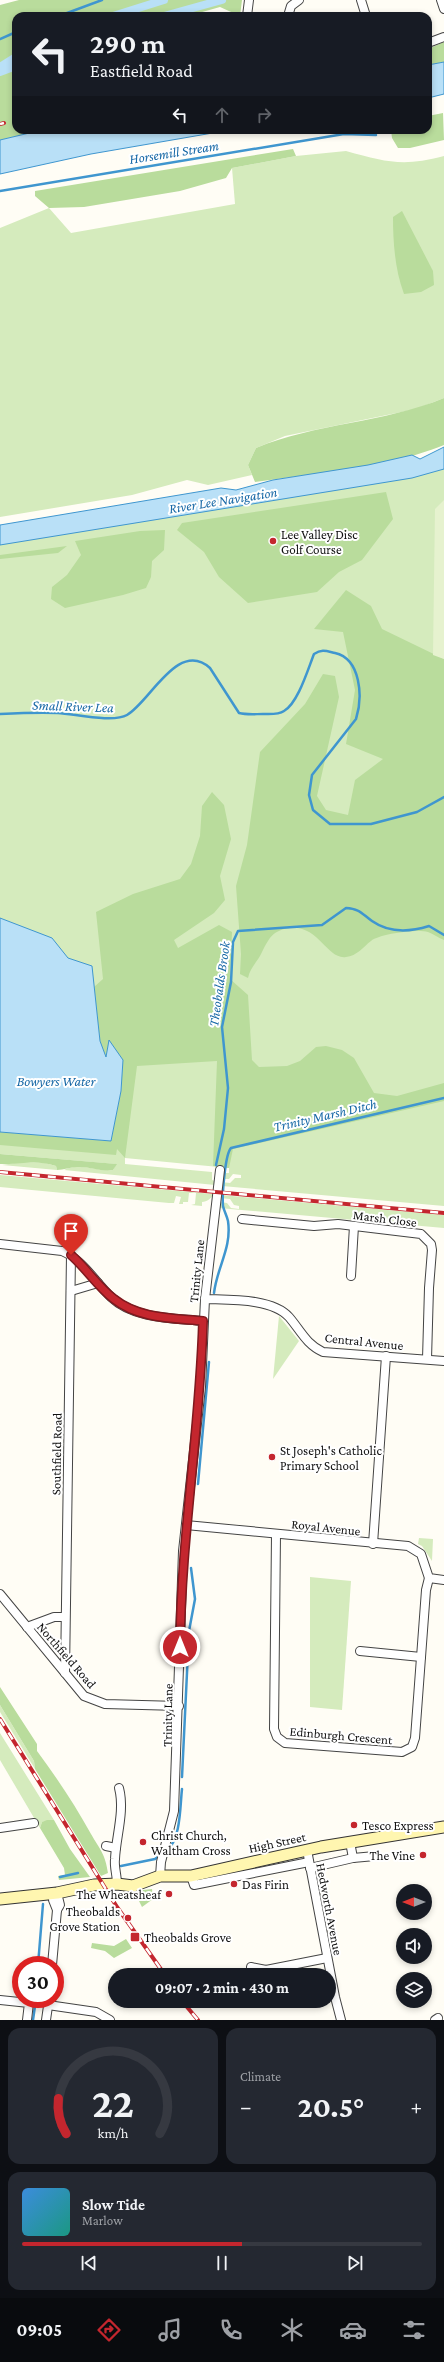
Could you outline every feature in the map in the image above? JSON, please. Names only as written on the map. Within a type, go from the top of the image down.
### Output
[{"type":"main road","name":"High Street","points":[[0,1899],[57,1893],[77,1887],[118,1884],[133,1886],[160,1876],[191,1876],[307,1850],[439,1828],[438,1834],[444,1835]]},
{"type":"street","points":[[248,12],[249,0]]},
{"type":"street","points":[[289,12],[291,6],[299,0]]},
{"type":"street","points":[[361,0],[365,12]]},
{"type":"street","points":[[441,0],[444,9]]},
{"type":"street","points":[[432,42],[444,37]]},
{"type":"street","name":"Trinity Lane","points":[[160,1876],[162,1859],[174,1811],[179,1706],[180,1624],[186,1525],[201,1387],[205,1299],[220,1170]]},
{"type":"street","name":"Marsh Close","points":[[242,1219],[314,1226],[338,1224],[421,1234],[431,1244],[427,1359]]},
{"type":"street","points":[[352,1276],[354,1226]]},
{"type":"street","points":[[0,1244],[48,1249],[71,1255],[113,1299],[135,1312],[203,1321]]},
{"type":"street","name":"Southfield Road","points":[[65,1674],[71,1255]]},
{"type":"street","points":[[71,1291],[98,1283]]},
{"type":"street","name":"Central Avenue","points":[[205,1299],[270,1305],[288,1316],[307,1342],[324,1352],[444,1361]]},
{"type":"street","points":[[373,1544],[386,1356]]},
{"type":"street","name":"Royal Avenue","points":[[186,1525],[373,1544],[408,1546],[415,1549],[425,1560],[429,1578]]},
{"type":"street","name":"Edinburgh Crescent","points":[[276,1534],[274,1729],[280,1741],[287,1743],[394,1752],[408,1750],[415,1742],[426,1590],[429,1578]]},
{"type":"street","points":[[429,1578],[444,1580]]},
{"type":"street","name":"Northfield Road","points":[[0,1594],[84,1696],[93,1701],[105,1704],[179,1706]]},
{"type":"street","points":[[27,1627],[54,1617],[65,1617]]},
{"type":"street","points":[[360,1651],[421,1657]]},
{"type":"street","points":[[118,1884],[115,1861],[121,1799],[120,1788]]},
{"type":"street","points":[[0,1828],[34,1823]]},
{"type":"street","points":[[350,1842],[353,1858]]},
{"type":"street","points":[[106,1846],[116,1848]]},
{"type":"street","name":"Hedworth Avenue","points":[[307,1850],[327,1958],[342,2020]]},
{"type":"street","points":[[191,1876],[194,1885],[353,1858],[375,1856]]},
{"type":"street","points":[[53,1956],[57,1910],[60,1901],[57,1893]]},
{"type":"street","points":[[251,1967],[266,1970],[327,1958]]},
{"type":"street","points":[[0,2000],[29,2003],[27,2020]]},
{"type":"street","points":[[64,2005],[96,2012],[110,2020]]},
{"type":"street","points":[[46,2020],[48,2008]]},
{"type":"green space","points":[[19,0],[242,0],[240,12],[231,12],[220,7],[202,12],[12,12],[12,134],[23,135],[0,140],[0,5]]},
{"type":"green space","points":[[444,42],[444,62],[432,64],[432,47]]},
{"type":"green space","points":[[443,113],[444,140],[410,148],[398,148],[392,138],[392,134],[432,134],[432,115]]},
{"type":"green space","points":[[293,149],[296,156],[232,168],[226,178],[180,191],[84,207],[49,208],[35,196],[35,191]]},
{"type":"green space","points":[[346,151],[395,162],[417,161],[444,156],[444,398],[416,409],[285,436],[256,448],[248,465],[252,475],[208,485],[187,480],[132,495],[0,517],[0,228],[49,208],[71,233],[235,204],[232,168],[296,156]]},
{"type":"green space","points":[[402,211],[433,271],[434,285],[421,292],[404,294],[398,276],[394,246],[393,217]]},
{"type":"green space","points":[[444,398],[444,445],[395,463],[255,482],[248,465],[256,448],[279,440],[302,433],[398,413]]},
{"type":"green space","points":[[444,465],[444,1206],[222,1186],[221,1182],[230,1183],[235,1178],[241,1178],[241,1175],[233,1174],[229,1179],[222,1179],[222,1173],[229,1173],[229,1168],[125,1158],[125,1164],[212,1172],[212,1180],[215,1181],[215,1185],[64,1170],[82,1167],[113,1170],[116,1164],[0,1154],[0,542]]},
{"type":"green space","points":[[386,492],[393,519],[362,560],[339,572],[317,592],[248,603],[219,577],[204,552],[177,530],[182,523]]},
{"type":"green space","points":[[444,500],[444,659],[433,655],[435,509]]},
{"type":"green space","points":[[165,530],[164,550],[152,561],[151,577],[146,588],[123,595],[65,608],[51,599],[52,587],[67,575],[81,555],[75,541],[140,531]]},
{"type":"green space","points":[[67,546],[58,553],[0,559],[0,555]]},
{"type":"green space","points":[[346,590],[371,606],[382,629],[444,659],[444,940],[428,932],[422,931],[398,933],[376,938],[357,953],[346,957],[333,953],[308,932],[300,929],[284,929],[269,939],[250,971],[248,978],[240,974],[241,954],[236,886],[247,845],[260,752],[305,704],[323,674],[335,676],[339,697],[317,796],[326,810],[348,815],[355,780],[383,759],[346,744],[355,690],[343,632],[314,629]]},
{"type":"green space","points":[[212,792],[224,805],[231,839],[220,876],[225,900],[214,913],[174,940],[178,948],[219,925],[232,932],[230,979],[248,995],[252,1060],[259,1067],[287,1066],[300,1061],[316,1047],[326,1046],[342,1050],[354,1058],[374,1093],[397,1096],[444,1083],[444,1101],[233,1149],[229,1168],[213,1166],[217,1061],[137,1066],[125,1158],[117,1149],[116,1155],[0,1145],[0,1132],[111,1141],[121,1091],[123,1061],[109,1041],[106,1058],[100,1041],[94,987],[103,979],[96,912],[133,894],[180,879],[191,864],[200,836],[202,806]]},
{"type":"green space","points":[[0,1154],[117,1164],[113,1170],[74,1167],[57,1170],[56,1166],[41,1163],[0,1164]]},
{"type":"green space","points":[[21,1162],[45,1163],[56,1166],[57,1170],[2,1165]]},
{"type":"green space","points":[[0,1175],[213,1194],[209,1200],[202,1202],[202,1206],[191,1205],[195,1204],[196,1193],[189,1193],[188,1202],[179,1204],[181,1197],[176,1196],[174,1203],[169,1203],[0,1187]]},
{"type":"green space","points":[[221,1195],[444,1215],[444,1228],[219,1208],[220,1202],[227,1203],[231,1208],[239,1209],[239,1206],[234,1205],[230,1199],[220,1198]]},
{"type":"green space","points":[[279,1316],[299,1341],[273,1379]]},
{"type":"green space","points":[[419,1538],[433,1539],[432,1561],[422,1546],[418,1544]]},
{"type":"green space","points":[[310,1577],[351,1581],[342,1710],[310,1707]]},
{"type":"green space","points":[[0,1687],[37,1744],[37,1751],[66,1792],[100,1848],[104,1856],[108,1873],[101,1876],[35,1769],[34,1761],[0,1705]]},
{"type":"green space","points":[[0,1705],[34,1761],[35,1769],[0,1712]]},
{"type":"green space","points":[[0,1733],[54,1820],[42,1822],[40,1828],[0,1760]]},
{"type":"green space","points":[[54,1820],[70,1849],[90,1877],[59,1880],[58,1876],[65,1875],[64,1868],[40,1828],[42,1822]]},
{"type":"green space","points":[[152,1889],[153,1899],[142,1907],[136,1895],[143,1890]]},
{"type":"green space","points":[[126,1939],[132,1948],[114,1958],[105,1951],[91,1948],[92,1943],[114,1946]]},
{"type":"water","points":[[444,62],[444,94],[432,97],[432,64]]},
{"type":"water","points":[[25,134],[207,134],[91,154],[0,174],[0,140]]},
{"type":"water","name":"River Lee Navigation","points":[[444,447],[444,469],[412,478],[0,545],[0,525],[221,488],[236,490],[273,480],[368,465],[412,455],[420,459]]},
{"type":"water","name":"Bowyers Water","points":[[0,918],[52,938],[68,958],[92,966],[100,1041],[106,1057],[109,1040],[123,1060],[121,1091],[111,1141],[0,1132]]},
{"type":"waterway","points":[[70,12],[102,0]]},
{"type":"waterway","points":[[126,12],[164,0]]},
{"type":"waterway","points":[[178,12],[222,0]]},
{"type":"waterway","points":[[0,39],[12,34]]},
{"type":"waterway","points":[[0,67],[12,60]]},
{"type":"waterway","points":[[0,72],[12,68]]},
{"type":"waterway","name":"Horsemill Stream","points":[[0,191],[344,134],[376,135]]},
{"type":"waterway","name":"Small River Lea","points":[[0,714],[51,713],[103,718],[121,717],[127,715],[136,708],[165,676],[176,667],[187,661],[198,661],[210,668],[239,713],[277,714],[284,711],[294,701],[314,654],[319,651],[327,651],[344,657],[350,663],[358,680],[359,700],[356,719],[312,775],[309,795],[313,810],[330,824],[371,824],[417,812],[444,797]]},
{"type":"waterway","name":"Theobalds Brook","points":[[216,1165],[224,1129],[228,1088],[222,1027],[231,982],[233,942],[238,931],[322,925],[346,908],[357,910],[385,928],[407,930],[429,926],[444,935]]},
{"type":"waterway","name":"Trinity Marsh Ditch","points":[[214,1293],[228,1240],[228,1221],[223,1206],[223,1194],[227,1158],[231,1148],[444,1098]]},
{"type":"waterway","name":"Theobalds Brook","points":[[198,1484],[209,1362]]},
{"type":"waterway","name":"Theobalds Brook","points":[[182,1777],[189,1631],[195,1599],[191,1568]]},
{"type":"waterway","name":"Theobalds Brook","points":[[167,1850],[172,1845],[177,1830],[182,1789]]},
{"type":"waterway","name":"Theobalds Brook","points":[[121,1866],[155,1859],[160,1855]]},
{"type":"waterway","name":"Theobalds Brook","points":[[60,1877],[78,1873]]},
{"type":"waterway","name":"Theobalds Brook","points":[[39,1956],[43,1904]]},
{"type":"waterway","name":"Theobalds Brook","points":[[33,2020],[35,2008]]},
{"type":"railway","points":[[0,124],[4,123]]},
{"type":"railway","points":[[0,1172],[444,1213]]},
{"type":"railway","points":[[0,1719],[117,1907],[160,1968]]},
{"type":"railway","points":[[188,2008],[198,2020]]},
{"type":"place","name":"Lee Valley Disc Golf Course","points":[[273,541]]},
{"type":"place","name":"St Joseph's Catholic Primary School","points":[[272,1457]]},
{"type":"place","name":"Tesco Express","points":[[354,1825]]},
{"type":"place","name":"Christ Church, Waltham Cross","points":[[143,1842]]},
{"type":"place","name":"The Vine","points":[[423,1855]]},
{"type":"place","name":"Das Firin","points":[[234,1884]]},
{"type":"place","name":"The Wheatsheaf","points":[[169,1894]]},
{"type":"place","name":"Theobalds Grove Station","points":[[128,1918]]},
{"type":"place","name":"Theobalds Grove","points":[[135,1937]]},
{"type":"route","points":[[71,1255],[113,1299],[135,1312],[203,1321],[201,1387],[183,1551],[180,1647]]}]
